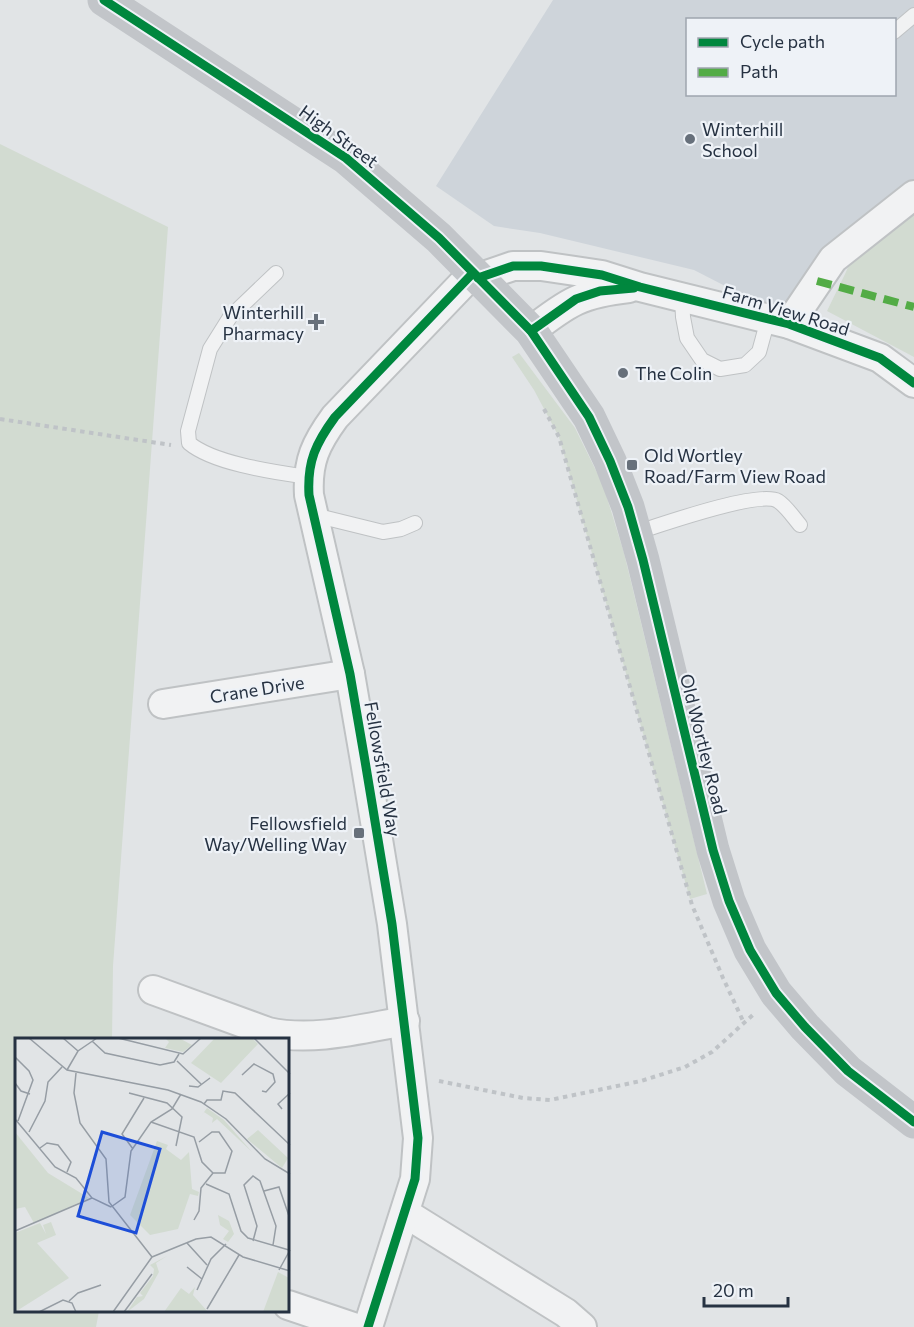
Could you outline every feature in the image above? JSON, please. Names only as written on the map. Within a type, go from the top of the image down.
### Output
[{"type":"street","name":"High Street","points":[[104,0],[346,158],[417,217],[531,331]]},
{"type":"street","points":[[778,322],[833,259],[914,195]]},
{"type":"street","name":"Farm View Road","points":[[476,276],[513,266],[541,266],[602,275],[778,322],[880,358],[914,383]]},
{"type":"street","name":"Fellowsfield Way","points":[[368,1327],[415,1179],[418,1138],[390,912],[350,674],[309,495],[308,477],[312,455],[322,435],[335,417],[476,276]]},
{"type":"street","name":"Farm View Road","points":[[531,331],[576,299],[600,291],[640,287]]},
{"type":"street","name":"Old Wortley Road","points":[[531,331],[589,417],[613,467],[635,533],[713,850],[729,901],[750,950],[776,993],[805,1027],[848,1071],[914,1122]]},
{"type":"street","name":"Crane Drive","points":[[163,704],[350,674]]},
{"type":"street","points":[[153,990],[268,1032],[284,1035],[318,1035],[405,1021]]},
{"type":"street","points":[[405,1214],[566,1313],[582,1327]]},
{"type":"street","points":[[290,1306],[353,1327]]},
{"type":"lane","points":[[896,30],[914,15]]},
{"type":"lane","points":[[276,273],[230,317],[210,349],[188,431],[189,442],[198,450],[248,466],[308,477]]},
{"type":"lane","points":[[682,297],[687,338],[702,360],[720,369],[745,364],[759,352],[778,322]]},
{"type":"lane","points":[[635,533],[732,504],[761,498],[778,501],[800,525]]},
{"type":"lane","points":[[314,515],[383,532],[401,529],[415,523]]},
{"type":"path","points":[[539,399],[559,437],[692,905],[744,1023]]},
{"type":"path","points":[[0,419],[198,450]]},
{"type":"path","points":[[412,1076],[523,1098],[550,1100],[642,1081],[685,1067],[712,1052],[776,993]]},
{"type":"shaded area","name":"Winterhill School","points":[[553,0],[914,0],[914,184],[787,311],[731,289],[694,270],[540,233],[494,226],[436,186]]},
{"type":"shaded area","points":[[0,144],[168,227],[113,966],[112,1038],[15,1038],[15,1312],[99,1312],[96,1327],[0,1327]]},
{"type":"shaded area","points":[[914,195],[914,357],[827,311],[860,237]]},
{"type":"shaded area","points":[[519,353],[575,428],[603,485],[624,553],[707,894],[690,899],[559,437],[534,390],[512,357]]},
{"type":"marked path","points":[[817,281],[914,307]]},
{"type":"cycle path","points":[[104,0],[346,158],[439,238],[531,331],[589,417],[628,507],[643,560],[713,850],[729,901],[750,950],[776,993],[805,1027],[848,1071],[914,1122]]},
{"type":"cycle path","points":[[478,278],[513,266],[541,266],[602,275],[640,287],[789,324],[880,358],[914,383]]},
{"type":"cycle path","points":[[368,1327],[415,1179],[418,1138],[392,924],[350,674],[309,495],[310,472],[318,444],[335,417],[473,273]]},
{"type":"cycle path","points":[[531,331],[576,299],[600,291],[634,288]]},
{"type":"place","name":"Winterhill School","points":[[690,139]]},
{"type":"place","name":"Winterhill Pharmacy","points":[[316,322]]},
{"type":"place","name":"The Colin","points":[[623,373]]},
{"type":"place","name":"Old Wortley Road/Farm View Road","points":[[632,465]]},
{"type":"place","name":"Fellowsfield Way/Welling Way","points":[[359,833]]}]
